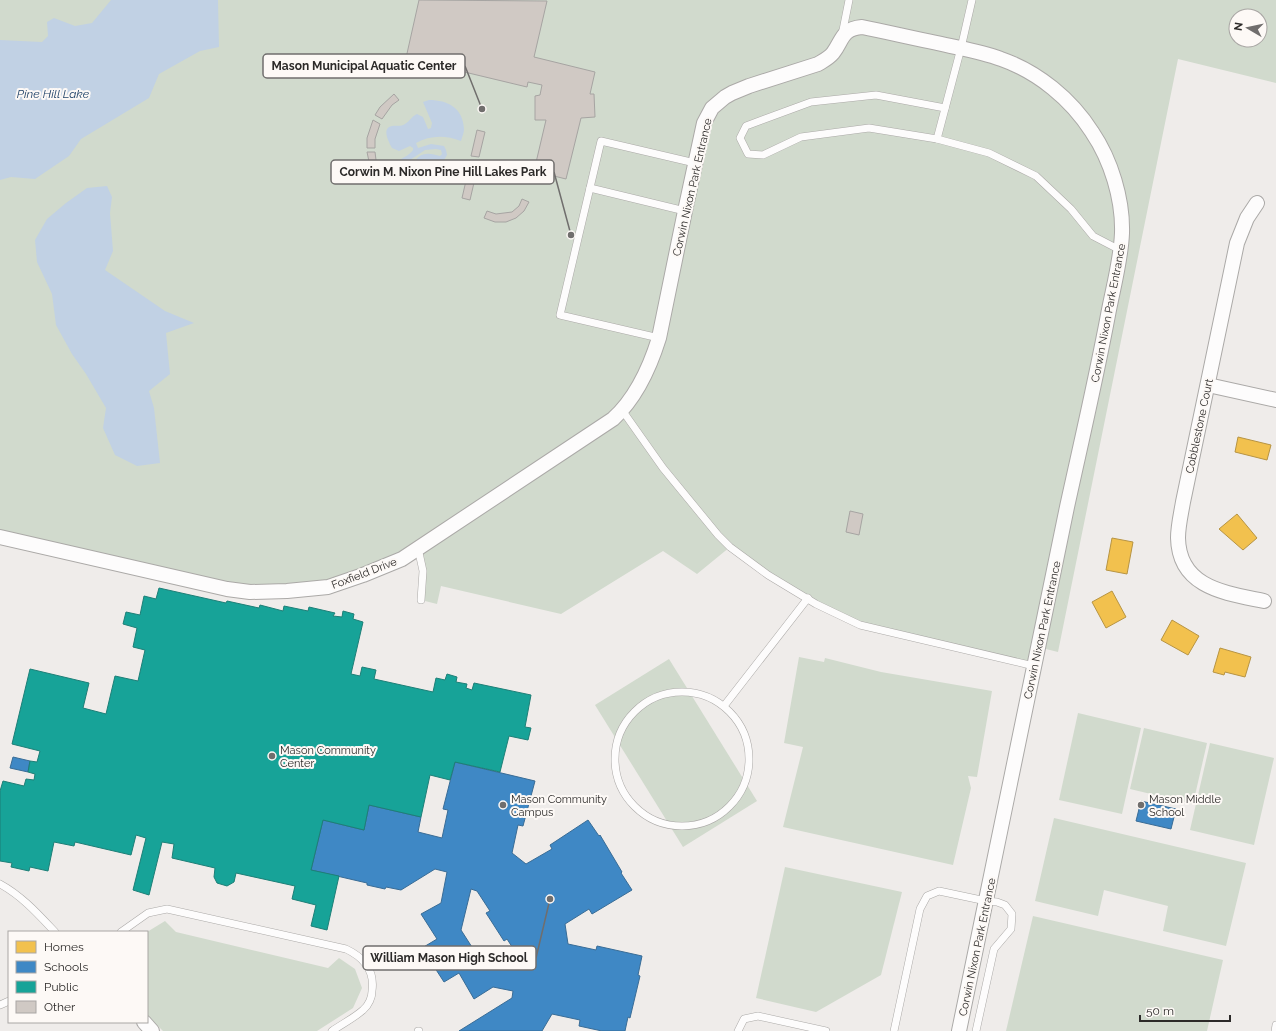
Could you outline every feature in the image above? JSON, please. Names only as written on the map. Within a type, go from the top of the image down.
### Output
[{"type":"street","name":"Corwin Nixon Park Entrance","points":[[654,352],[659,338],[704,123],[708,115],[718,102],[728,95],[749,86],[822,62],[833,53],[847,31],[862,27],[961,48],[1001,59],[1017,66],[1050,86],[1074,108],[1095,136],[1103,152],[1120,203],[1122,220],[1120,250],[1104,335],[959,1031]]},
{"type":"street","name":"Cobblestone Court","points":[[1257,203],[1247,218],[1237,243],[1183,502],[1179,529],[1179,547],[1181,556],[1189,572],[1207,586],[1228,593],[1264,601]]},
{"type":"street","name":"Foxfield Drive","points":[[0,537],[227,589],[250,592],[287,591],[328,587],[363,575],[396,561],[418,548],[613,418],[622,410],[634,394],[654,352]]},
{"type":"street","points":[[1208,385],[1276,400]]},
{"type":"street","points":[[145,1023],[152,1031]]},
{"type":"lane","points":[[842,37],[849,0]]},
{"type":"lane","points":[[938,139],[972,0]]},
{"type":"lane","points":[[945,108],[876,95],[811,102],[746,126],[740,138],[748,154],[763,155],[801,137],[869,128],[938,139],[989,153],[1036,176],[1071,209],[1093,236],[1120,250]]},
{"type":"lane","points":[[659,338],[560,315],[602,140],[695,163]]},
{"type":"lane","points":[[590,188],[685,211]]},
{"type":"lane","points":[[622,410],[663,468],[722,539],[730,547],[768,575],[860,625],[1034,666]]},
{"type":"lane","points":[[418,548],[423,571],[422,600]]},
{"type":"lane","points":[[724,706],[808,598]]},
{"type":"lane","points":[[684,691],[705,695],[724,706],[738,721],[746,739],[749,760],[746,780],[736,798],[722,813],[704,823],[684,826],[663,824],[645,815],[629,800],[619,781],[615,760],[618,738],[628,719],[643,704],[662,694],[684,691]]},
{"type":"lane","points":[[0,884],[29,904],[54,931]]},
{"type":"lane","points":[[894,1031],[920,909],[927,896],[938,891],[996,902],[1005,905],[1012,914],[1011,929],[994,949],[976,1031]]},
{"type":"lane","points":[[122,931],[148,913],[167,908],[346,949],[357,954],[372,974],[372,997],[364,1010],[332,1031]]},
{"type":"lane","points":[[738,1031],[744,1019],[758,1016],[826,1031]]},
{"type":"lane","points":[[1275,1031],[1276,1025]]},
{"type":"shaded area","points":[[0,0],[1276,0],[1276,83],[1178,59],[1058,652],[1038,647],[1034,666],[860,625],[816,604],[730,547],[697,574],[663,551],[561,614],[441,586],[437,604],[421,600],[423,571],[418,549],[363,575],[250,592],[0,537]]},
{"type":"shaded area","points":[[799,657],[824,662],[825,658],[881,672],[992,691],[977,777],[968,776],[971,788],[953,865],[783,827],[803,747],[784,743]]},
{"type":"shaded area","points":[[669,659],[757,801],[683,847],[595,705]]},
{"type":"shaded area","points":[[1078,713],[1141,728],[1122,814],[1059,800]]},
{"type":"shaded area","points":[[1144,728],[1207,743],[1193,804],[1130,789]]},
{"type":"shaded area","points":[[1210,743],[1274,758],[1254,845],[1190,830]]},
{"type":"shaded area","points":[[1054,818],[1246,863],[1226,946],[1163,931],[1168,906],[1104,890],[1098,916],[1035,901]]},
{"type":"shaded area","points":[[785,867],[902,892],[881,975],[816,1012],[756,998]]},
{"type":"shaded area","points":[[1033,916],[1223,960],[1207,1031],[1006,1031]]},
{"type":"shaded area","points":[[165,921],[176,932],[328,968],[339,958],[355,969],[362,988],[353,1008],[317,1031],[163,1031],[148,1016],[148,931]]},
{"type":"water","name":"Pine Hill Lake","points":[[111,0],[218,0],[219,47],[200,51],[159,74],[149,98],[81,139],[69,156],[35,179],[11,177],[0,180],[0,40],[42,42],[48,36],[47,22],[54,18],[75,26],[92,23]]},
{"type":"water","points":[[436,100],[448,104],[457,111],[461,116],[464,129],[461,141],[444,137],[432,137],[421,140],[416,143],[418,148],[431,144],[444,146],[446,150],[447,155],[444,160],[439,161],[440,166],[438,175],[422,172],[425,159],[420,161],[414,175],[406,178],[398,177],[395,166],[399,160],[410,154],[413,148],[410,146],[399,151],[392,148],[387,136],[387,129],[392,126],[400,126],[405,124],[417,114],[423,117],[428,129],[431,128],[432,123],[423,102]],"holes":[[[425,150],[441,150],[442,154],[440,156],[426,154],[419,156],[412,163],[403,163]]]},
{"type":"water","points":[[107,186],[112,197],[110,213],[113,251],[105,270],[165,311],[194,323],[166,333],[170,374],[149,391],[154,408],[160,463],[137,466],[115,455],[103,428],[106,408],[72,354],[56,325],[52,294],[37,262],[35,240],[47,219],[87,188]]},
{"type":"building: Homes","points":[[1238,437],[1271,445],[1267,460],[1235,452]]},
{"type":"building: Homes","points":[[1237,514],[1257,538],[1243,550],[1219,529]]},
{"type":"building: Homes","points":[[1112,538],[1133,542],[1127,574],[1106,570]]},
{"type":"building: Homes","points":[[1112,591],[1126,617],[1106,628],[1092,602]]},
{"type":"building: Homes","points":[[1172,620],[1199,636],[1188,655],[1161,640]]},
{"type":"building: Homes","points":[[1220,648],[1251,657],[1245,677],[1225,672],[1224,675],[1213,672]]},
{"type":"building: Schools","points":[[13,757],[30,761],[28,772],[10,768]]},
{"type":"building: Schools","points":[[455,762],[535,781],[523,826],[518,825],[512,853],[526,864],[552,849],[550,845],[588,820],[599,836],[600,835],[632,890],[592,914],[589,909],[565,924],[568,944],[596,950],[597,946],[642,956],[638,975],[640,976],[630,1018],[628,1017],[625,1031],[602,1031],[579,1026],[580,1020],[552,1014],[542,1031],[459,1031],[512,998],[513,991],[493,987],[474,999],[459,973],[444,982],[422,948],[437,939],[421,914],[441,903],[447,872],[435,869],[401,890],[386,887],[385,889],[367,885],[367,883],[311,870],[323,820],[364,830],[369,805],[421,817],[418,832],[442,838],[448,810],[443,809]],"holes":[[[471,889],[477,891],[490,911],[486,913],[504,941],[507,939],[520,959],[519,965],[477,955],[461,930]]]},
{"type":"building: Schools","points":[[1141,801],[1176,809],[1171,829],[1136,821]]},
{"type":"building: Public","name":"Mason Community Center","points":[[159,588],[226,603],[227,601],[259,608],[260,605],[283,611],[284,606],[308,611],[309,607],[335,613],[333,616],[342,617],[343,611],[354,614],[353,619],[363,622],[351,674],[360,676],[362,667],[376,670],[374,679],[433,692],[436,678],[445,680],[447,674],[457,677],[456,682],[467,684],[466,688],[472,690],[474,683],[531,695],[525,727],[531,728],[528,740],[509,736],[500,772],[455,762],[450,780],[430,775],[421,817],[369,805],[364,830],[323,820],[311,870],[339,876],[327,930],[311,926],[316,905],[292,899],[295,886],[236,873],[234,882],[227,886],[217,883],[214,877],[215,868],[172,858],[174,844],[162,842],[149,895],[133,890],[146,838],[136,835],[131,855],[75,842],[74,846],[54,842],[48,871],[30,867],[29,871],[11,867],[12,863],[0,861],[0,791],[3,781],[24,786],[26,779],[34,780],[35,774],[28,772],[30,761],[37,762],[40,751],[12,744],[30,669],[89,683],[83,708],[106,714],[115,676],[138,681],[145,650],[133,647],[137,628],[123,624],[126,612],[140,615],[144,596],[156,599]]},
{"type":"building: Other","points":[[419,0],[547,1],[534,57],[595,72],[590,94],[594,94],[595,117],[581,118],[566,179],[534,171],[546,120],[535,120],[535,96],[540,95],[542,85],[528,82],[527,87],[406,58]]},
{"type":"building: Other","points":[[394,94],[399,100],[392,105],[382,119],[375,115],[380,107]]},
{"type":"building: Other","points":[[373,120],[380,124],[375,139],[375,148],[367,148],[367,138]]},
{"type":"building: Other","points":[[477,130],[485,132],[479,157],[471,156]]},
{"type":"building: Other","points":[[367,152],[375,152],[376,160],[382,176],[375,180],[371,171]]},
{"type":"building: Other","points":[[468,172],[476,174],[470,200],[462,198]]},
{"type":"building: Other","points":[[522,199],[529,202],[524,211],[516,218],[506,222],[495,222],[484,218],[487,211],[496,214],[512,212],[519,206]]},
{"type":"building: Other","points":[[850,511],[863,514],[859,535],[846,532]]},
{"type":"place","name":"Mason Municipal Aquatic Center","points":[[482,109]]},
{"type":"place","name":"Corwin M. Nixon Pine Hill Lakes Park","points":[[571,235]]},
{"type":"place","name":"Mason Community Center","points":[[272,756]]},
{"type":"place","name":"Mason Community Campus","points":[[503,805]]},
{"type":"place","name":"Mason Middle School","points":[[1141,805]]},
{"type":"place","name":"William Mason High School","points":[[550,899]]}]
